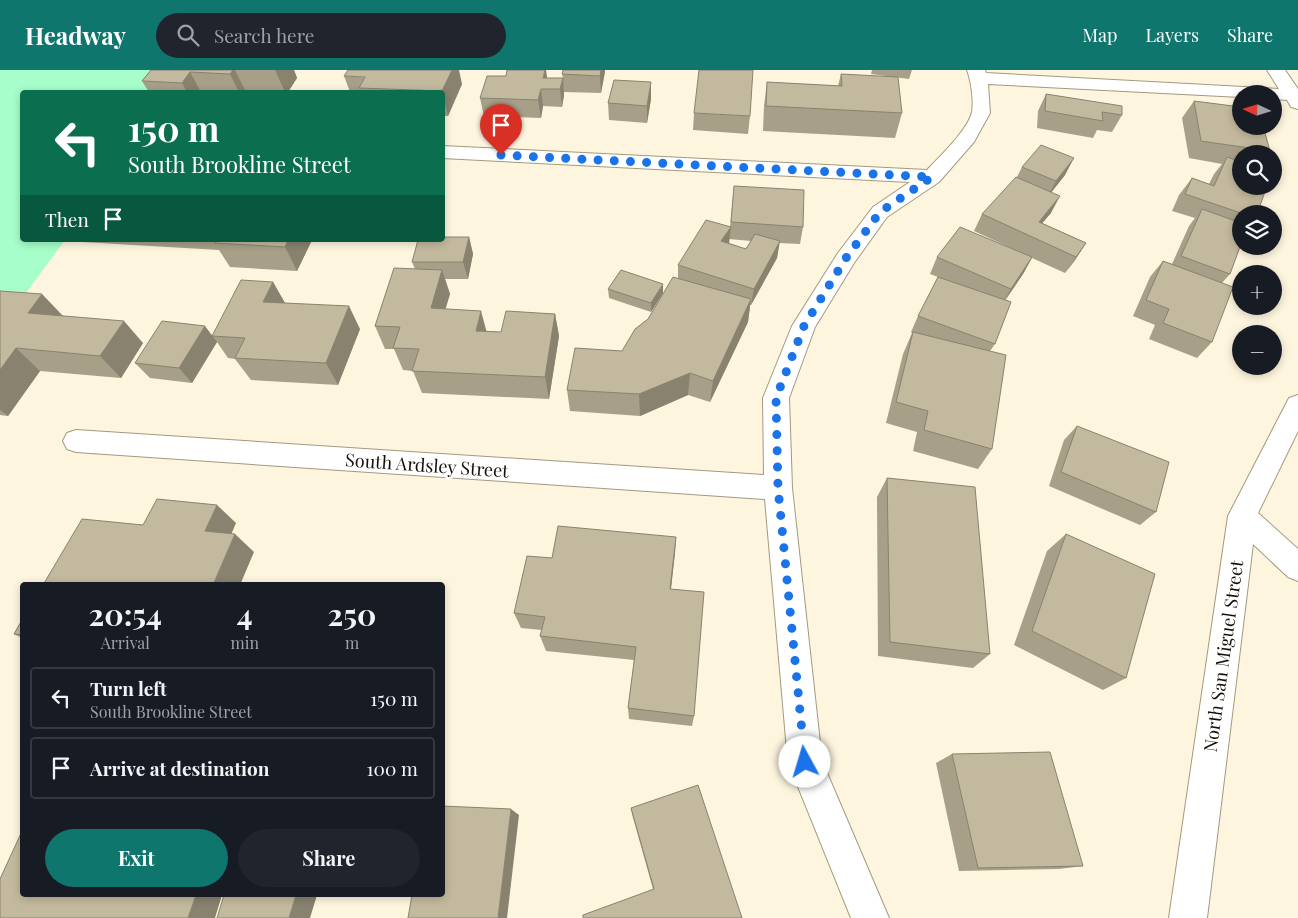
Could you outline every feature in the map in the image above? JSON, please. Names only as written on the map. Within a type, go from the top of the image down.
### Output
[{"type":"street","points":[[1276,70],[1296,97]]},
{"type":"street","points":[[870,918],[805,762],[778,488],[776,398],[804,326],[846,258],[880,212],[932,177],[964,142],[981,113],[978,74],[1296,97]]},
{"type":"street","points":[[445,152],[932,177]]},
{"type":"street","name":"North San Miguel Street","points":[[1188,918],[1242,516],[1298,405]]},
{"type":"street","name":"South Ardsley Street","points":[[76,441],[778,488]]},
{"type":"street","points":[[1242,516],[1298,568]]},
{"type":"green space","points":[[0,70],[190,70],[175,90],[20,90],[20,242],[64,242],[0,328]]},
{"type":"building","points":[[151,70],[233,70],[230,74],[190,72],[182,83],[142,81]]},
{"type":"building","points":[[348,70],[452,70],[442,90],[359,88],[365,77],[344,76]]},
{"type":"building","points":[[507,70],[545,70],[543,78],[563,78],[560,89],[541,89],[538,100],[480,98],[487,76],[506,76]]},
{"type":"building","points":[[563,70],[601,70],[600,76],[562,74]]},
{"type":"building","points":[[699,70],[753,70],[750,116],[694,113]]},
{"type":"building","points":[[841,74],[898,77],[902,113],[766,106],[767,82],[842,86]]},
{"type":"building","points":[[614,80],[651,82],[647,106],[608,103]]},
{"type":"building","points":[[1046,94],[1122,106],[1122,115],[1102,112],[1103,121],[1045,111]]},
{"type":"building","points":[[1194,101],[1232,106],[1232,135],[1266,135],[1268,145],[1232,145],[1201,141]]},
{"type":"building","points":[[1041,145],[1074,158],[1056,181],[1022,167]]},
{"type":"building","points":[[1227,157],[1232,159],[1232,195],[1264,195],[1260,205],[1232,205],[1232,210],[1185,194],[1192,178],[1214,186]]},
{"type":"building","points":[[1016,177],[1060,196],[1039,222],[1086,243],[1076,257],[982,214]]},
{"type":"building","points":[[734,186],[804,190],[803,227],[731,222]]},
{"type":"building","points":[[1202,209],[1232,220],[1232,255],[1237,255],[1230,274],[1181,256]]},
{"type":"building","points":[[706,220],[731,227],[721,241],[746,249],[755,234],[780,241],[754,289],[678,265]]},
{"type":"building","points":[[960,227],[1032,257],[1011,289],[937,257]]},
{"type":"building","points":[[445,237],[469,237],[463,262],[412,262],[417,242],[445,242]]},
{"type":"building","points":[[216,242],[287,242],[285,247]]},
{"type":"building","points":[[1163,261],[1232,287],[1212,342],[1163,323],[1169,309],[1146,300]]},
{"type":"building","points":[[394,268],[442,270],[431,308],[481,311],[476,331],[501,332],[506,311],[555,314],[545,377],[412,371],[419,349],[393,348],[400,327],[375,326]]},
{"type":"building","points":[[621,270],[663,284],[651,303],[608,289]]},
{"type":"building","points":[[673,277],[751,299],[713,381],[690,373],[639,394],[567,390],[575,348],[622,351],[635,329],[648,319]]},
{"type":"building","points":[[938,277],[1011,302],[995,344],[918,316]]},
{"type":"building","points":[[241,280],[273,282],[263,302],[349,306],[326,363],[235,358],[245,338],[212,336]]},
{"type":"building","points":[[0,291],[42,294],[28,313],[124,321],[100,356],[16,348],[0,370]]},
{"type":"building","points":[[162,321],[205,326],[179,368],[135,363]]},
{"type":"building","points":[[913,332],[1006,355],[992,449],[924,430],[928,411],[896,402]]},
{"type":"building","points":[[1077,426],[1169,462],[1156,512],[1061,472]]},
{"type":"building","points":[[887,478],[975,487],[990,654],[890,642]]},
{"type":"building","points":[[157,499],[217,505],[205,531],[235,534],[214,582],[45,582],[82,519],[143,525]]},
{"type":"building","points":[[558,526],[676,537],[670,589],[704,592],[694,716],[628,708],[636,647],[540,636],[545,617],[514,613],[527,556],[552,558]]},
{"type":"building","points":[[1066,534],[1155,574],[1126,678],[1032,631]]},
{"type":"building","points":[[20,624],[20,635],[14,634]]},
{"type":"building","points":[[1050,752],[1083,866],[978,868],[952,754]]},
{"type":"building","points":[[698,785],[742,918],[583,918],[583,915],[654,889],[631,808]]},
{"type":"building","points":[[445,806],[511,809],[498,918],[408,918],[412,897],[445,897]]},
{"type":"building","points":[[20,835],[20,897],[195,897],[188,918],[0,918],[0,879]]},
{"type":"building","points":[[223,897],[295,897],[289,918],[217,918]]},
{"type":"route","points":[[501,155],[932,177],[880,212],[846,258],[804,326],[776,398],[778,488],[805,762]]}]
